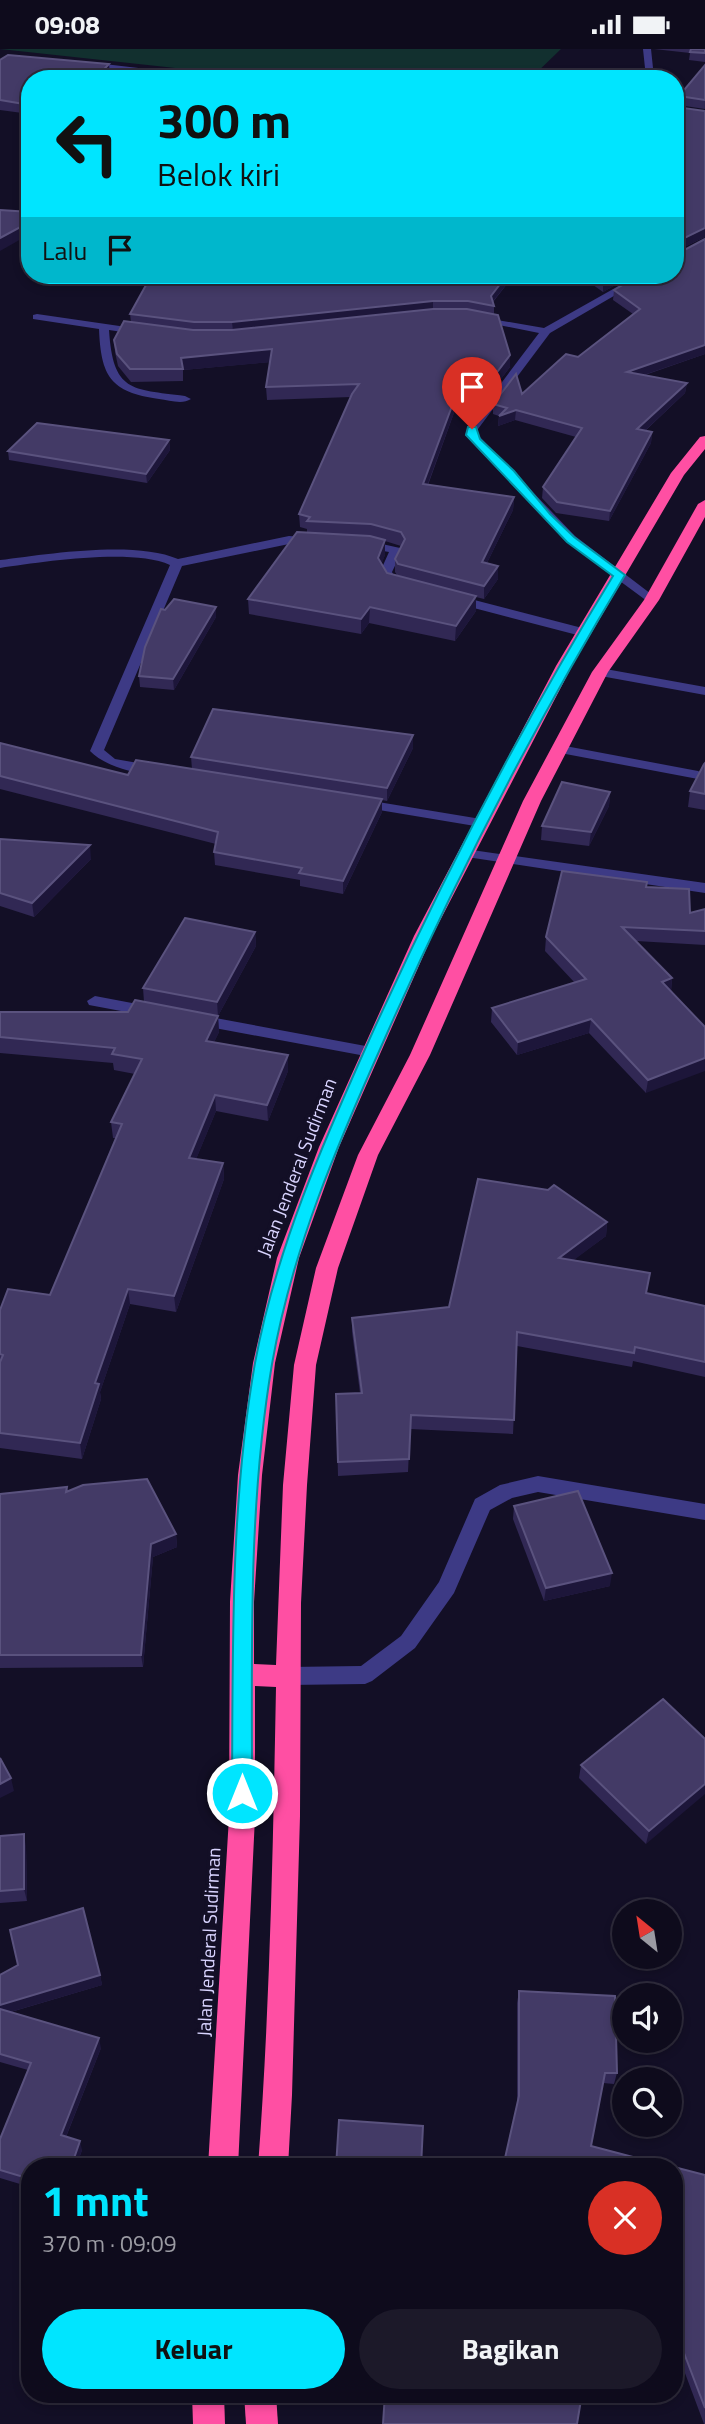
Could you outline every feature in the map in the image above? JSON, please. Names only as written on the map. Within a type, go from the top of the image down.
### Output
[{"type":"highway","name":"Jalan Jenderal Sudirman","points":[[223,2158],[242,1817],[242,1602],[250,1475],[264,1363],[288,1258],[329,1147],[423,936],[564,666],[678,473],[705,440]]},
{"type":"highway","points":[[274,2158],[278,2095],[289,1603],[305,1365],[327,1268],[368,1155],[426,1043],[471,944],[504,861],[600,672],[700,527],[705,504]]},
{"type":"highway","points":[[242,1675],[289,1676]]},
{"type":"highway","points":[[208,2403],[209,2424]]},
{"type":"highway","points":[[261,2403],[262,2424]]},
{"type":"street","points":[[647,49],[648,70]]},
{"type":"street","points":[[83,65],[127,70]]},
{"type":"street","points":[[629,284],[546,331],[472,429],[471,435],[570,539],[651,600]]},
{"type":"street","points":[[467,316],[546,331]]},
{"type":"street","points":[[37,317],[159,334]]},
{"type":"street","points":[[104,327],[109,372],[120,385],[142,393],[185,398]]},
{"type":"street","points":[[0,564],[131,555],[166,557],[177,563],[289,540],[390,548],[396,551],[386,572],[391,582],[417,589]]},
{"type":"street","points":[[170,772],[111,762],[97,751],[177,563]]},
{"type":"street","points":[[443,596],[585,633]]},
{"type":"street","points":[[600,672],[705,691]]},
{"type":"street","points":[[560,749],[698,775]]},
{"type":"street","points":[[346,801],[481,823]]},
{"type":"street","points":[[466,853],[504,861],[705,888]]},
{"type":"street","points":[[95,1001],[371,1052]]},
{"type":"street","points":[[289,1676],[365,1675],[408,1642],[447,1587],[482,1505],[507,1491],[538,1484],[705,1512]]},
{"type":"green space","points":[[0,49],[561,49],[539,70],[195,70]]},
{"type":"building","points":[[691,49],[705,49],[705,53],[690,52]]},
{"type":"building","points":[[8,55],[109,64],[103,70],[21,70],[21,104],[0,100],[0,60]]},
{"type":"building","points":[[705,65],[705,100],[684,97],[684,90]]},
{"type":"building","points":[[684,108],[705,111],[705,228],[684,238]]},
{"type":"building","points":[[0,210],[21,211],[21,227],[0,238]]},
{"type":"building","points":[[705,239],[705,345],[627,372],[687,383],[637,429],[652,432],[610,511],[557,502],[543,487],[582,428],[516,410],[499,416],[507,408],[493,404],[516,374],[522,394],[566,354],[578,357],[640,309],[614,290],[624,284],[684,284],[684,250]]},
{"type":"building","points":[[147,284],[500,284],[491,296],[494,306],[468,301],[433,301],[232,322],[194,322],[130,314]]},
{"type":"building","points":[[433,309],[467,309],[498,315],[510,355],[476,400],[455,398],[423,484],[514,497],[482,562],[498,566],[484,586],[398,564],[395,559],[405,539],[401,532],[371,524],[307,521],[310,517],[299,514],[352,394],[359,384],[266,387],[272,349],[181,358],[183,369],[130,369],[117,354],[114,340],[124,321],[193,330],[232,330]]},
{"type":"building","points":[[37,423],[169,440],[146,474],[8,451]]},
{"type":"building","points":[[297,532],[370,536],[385,540],[378,558],[387,573],[476,596],[456,626],[370,607],[361,619],[248,599]]},
{"type":"building","points":[[174,599],[216,607],[173,679],[139,676],[145,647],[161,609],[165,610]]},
{"type":"building","points":[[213,709],[413,735],[387,788],[191,757]]},
{"type":"building","points":[[0,743],[128,775],[136,760],[382,799],[343,881],[299,873],[302,868],[214,852],[218,832],[0,776]]},
{"type":"building","points":[[704,764],[705,794],[690,791]]},
{"type":"building","points":[[562,782],[610,792],[591,832],[542,826]]},
{"type":"building","points":[[0,839],[90,845],[32,903],[0,893]]},
{"type":"building","points":[[562,871],[647,882],[646,887],[689,889],[690,913],[705,909],[705,931],[622,927],[672,978],[662,982],[705,1027],[705,1058],[648,1080],[591,1019],[518,1042],[492,1008],[586,979],[546,937]]},
{"type":"building","points":[[185,918],[255,932],[217,1002],[143,988]]},
{"type":"building","points":[[135,1000],[218,1016],[206,1041],[288,1055],[267,1105],[215,1095],[189,1158],[223,1163],[174,1296],[128,1289],[95,1383],[99,1384],[80,1443],[0,1433],[0,1362],[3,1355],[0,1354],[0,1310],[8,1289],[50,1295],[122,1124],[111,1122],[142,1059],[112,1054],[115,1048],[0,1037],[0,1012],[128,1012]]},
{"type":"building","points":[[478,1179],[548,1190],[554,1185],[607,1222],[559,1258],[650,1273],[646,1293],[705,1306],[705,1362],[635,1347],[634,1353],[517,1332],[514,1420],[411,1415],[409,1459],[338,1462],[336,1394],[362,1393],[352,1318],[449,1307]]},
{"type":"building","points":[[147,1479],[176,1534],[151,1544],[141,1655],[0,1655],[0,1494],[67,1487],[66,1492],[83,1485]]},
{"type":"building","points":[[578,1491],[612,1573],[546,1588],[514,1506]]},
{"type":"building","points":[[663,1699],[705,1739],[705,1784],[649,1831],[581,1765]]},
{"type":"building","points":[[0,1758],[11,1778],[0,1784]]},
{"type":"building","points":[[24,1834],[24,1889],[0,1891],[0,1836]]},
{"type":"building","points":[[83,1908],[100,1975],[0,2005],[0,1975],[18,1965],[10,1930]]},
{"type":"building","points":[[519,1991],[612,1996],[612,2053],[616,2053],[617,2067],[612,2067],[612,2073],[605,2073],[591,2146],[637,2158],[505,2158],[519,2096]]},
{"type":"building","points":[[0,2009],[99,2038],[61,2135],[80,2141],[74,2158],[21,2158],[21,2176],[0,2170],[0,2139],[31,2063],[0,2054]]},
{"type":"building","points":[[339,2120],[423,2126],[421,2158],[337,2158]]},
{"type":"building","points":[[683,2169],[705,2175],[705,2408],[683,2350]]},
{"type":"building","points":[[384,2403],[580,2403],[577,2424],[383,2424]]},
{"type":"route","points":[[242,1793],[242,1602],[250,1475],[264,1363],[288,1258],[329,1147],[423,936],[564,666],[620,575],[570,539],[546,516],[510,474],[476,442],[471,435],[472,429]]}]
